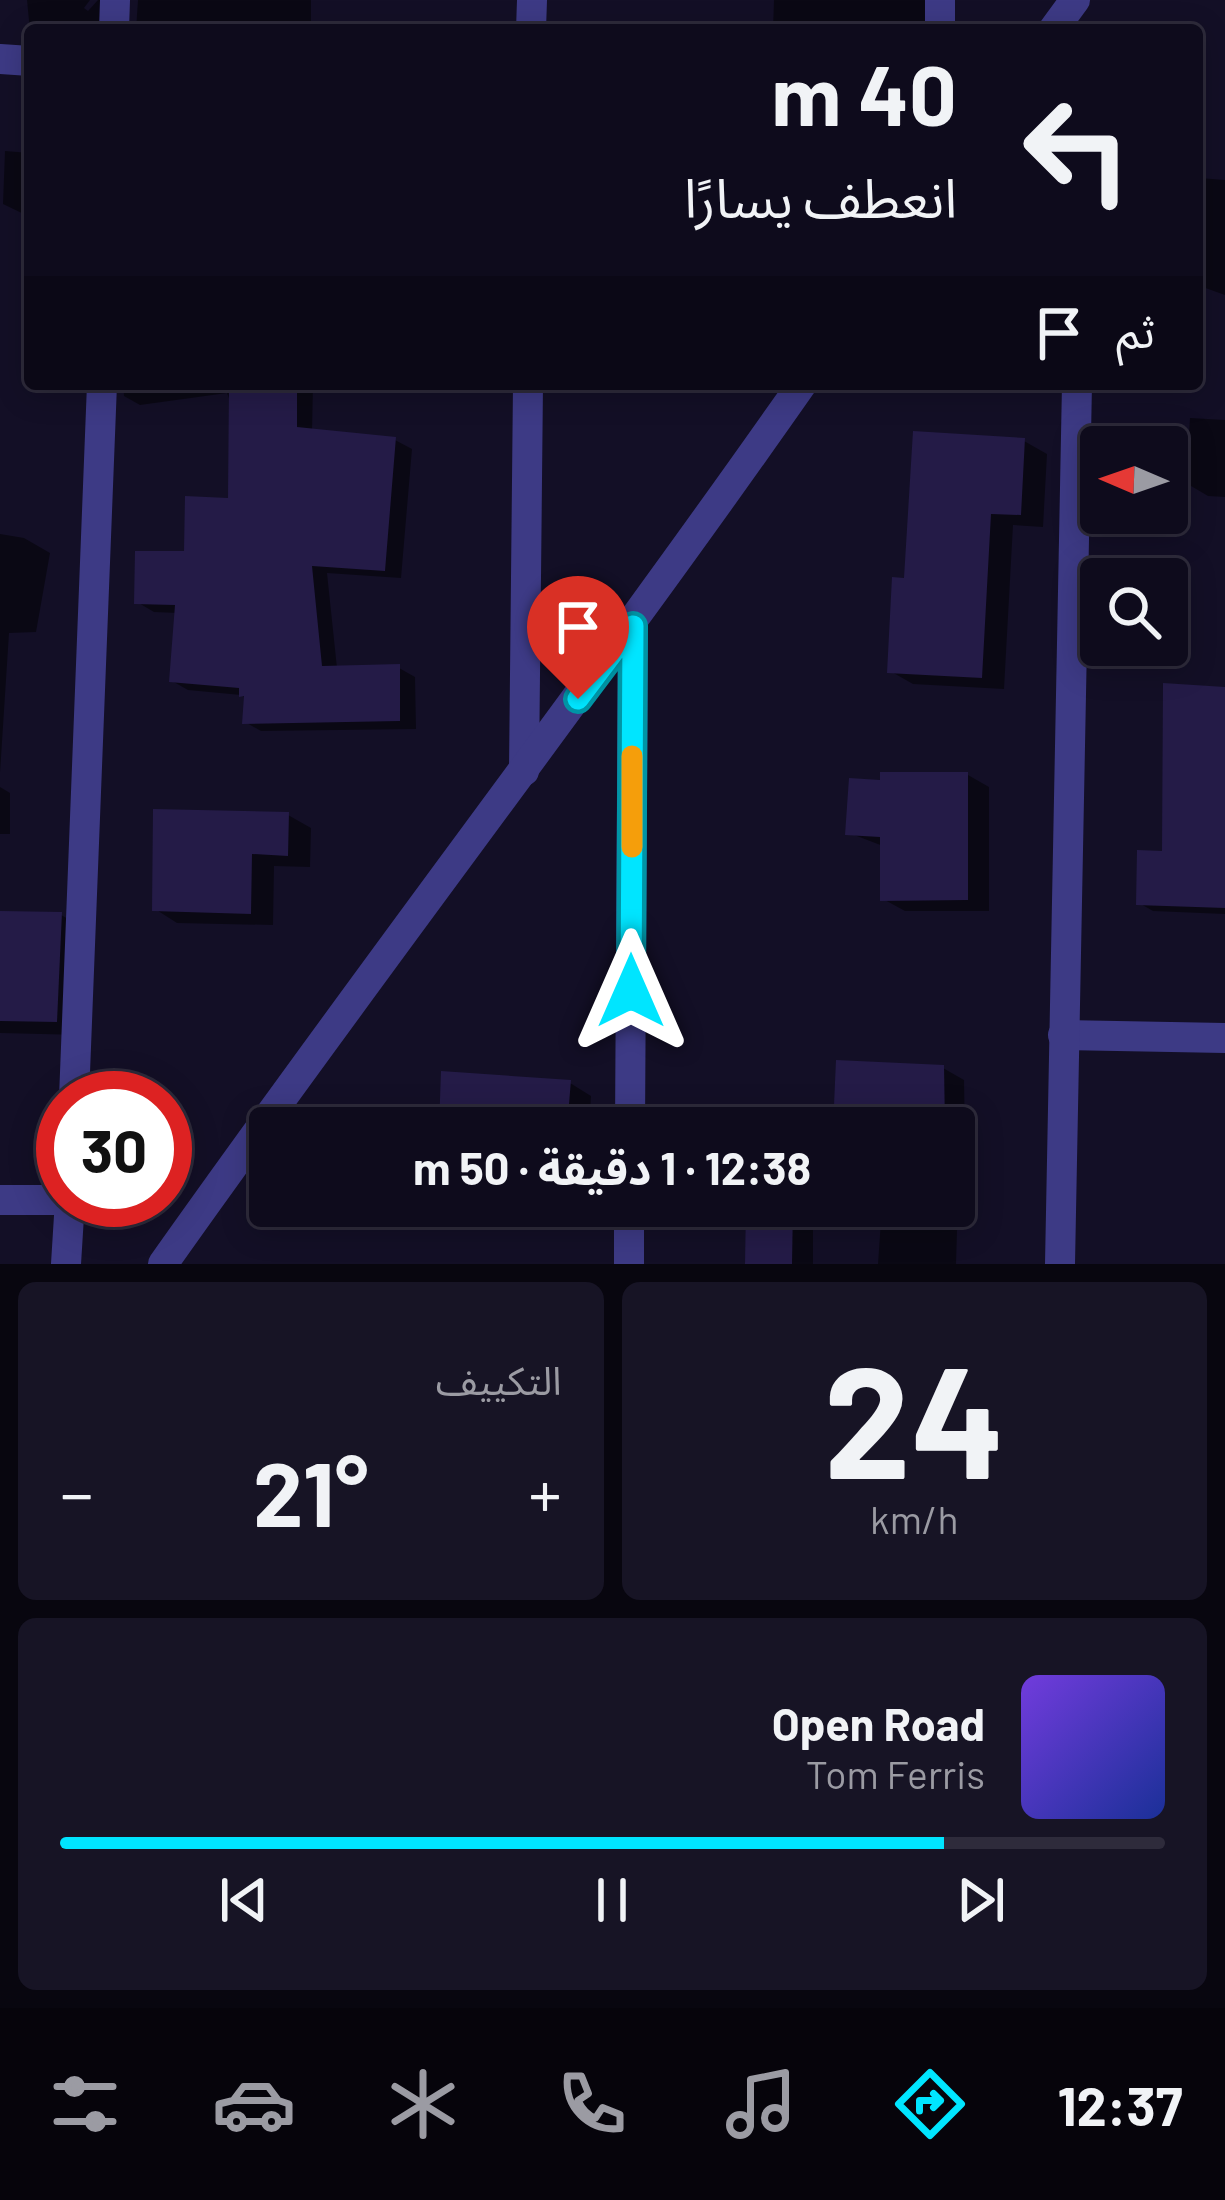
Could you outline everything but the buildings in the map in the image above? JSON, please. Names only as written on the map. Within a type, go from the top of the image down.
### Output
[{"type":"street","points":[[75,1071],[102,390]]},
{"type":"street","points":[[524,771],[528,390]]},
{"type":"street","points":[[163,1264],[349,1001],[633,626],[798,390]]},
{"type":"street","points":[[1060,1264],[1076,390]]},
{"type":"street","points":[[630,1107],[633,626]]},
{"type":"street","points":[[1063,1036],[1225,1039]]},
{"type":"street","points":[[0,1200],[36,1200]]},
{"type":"street","points":[[66,1264],[68,1227]]},
{"type":"street","points":[[629,1227],[629,1264]]},
{"type":"slow traffic","points":[[632,756],[632,847]]},
{"type":"route","points":[[578,699],[633,626],[631,991]]}]
